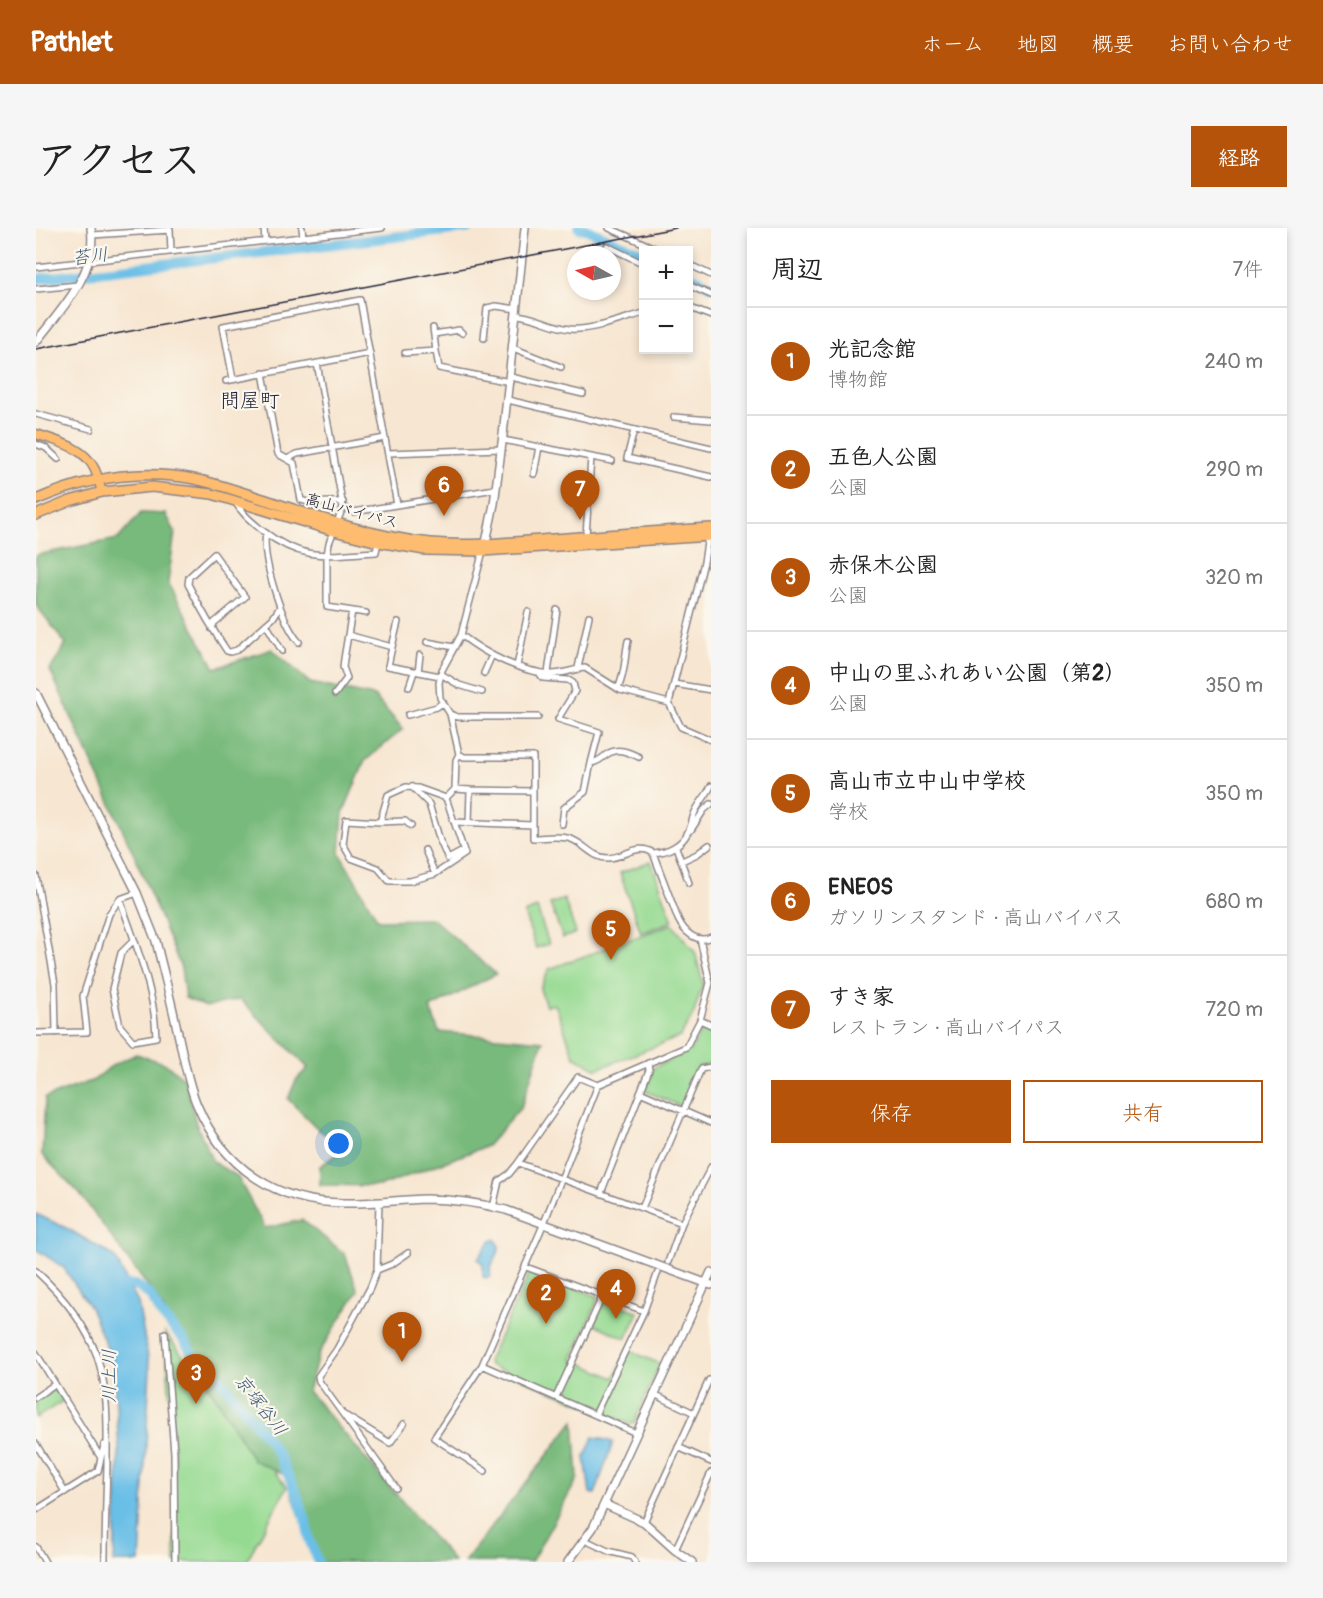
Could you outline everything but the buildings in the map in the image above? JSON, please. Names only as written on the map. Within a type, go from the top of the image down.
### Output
[{"type":"highway","name":"高山バイパス","points":[[36,500],[70,487],[115,476],[154,475],[196,480],[237,490],[378,542],[447,552],[586,536],[710,534]]},
{"type":"highway","name":"高山バイパス","points":[[36,516],[70,501],[102,492],[135,487],[172,488],[234,500],[335,527],[405,540],[485,547],[710,534]]},
{"type":"main road","points":[[36,434],[80,452],[94,468],[102,492]]},
{"type":"street","points":[[264,228],[265,240]]},
{"type":"street","points":[[302,228],[303,237]]},
{"type":"street","points":[[36,267],[303,237],[338,230],[382,228]]},
{"type":"street","points":[[609,228],[650,246]]},
{"type":"street","points":[[36,342],[79,284],[88,262],[91,231],[170,229],[171,251]]},
{"type":"street","points":[[446,798],[455,789],[456,760],[459,754],[450,714],[439,689],[441,675],[461,635],[485,547],[510,379],[524,230]]},
{"type":"street","points":[[621,253],[639,262]]},
{"type":"street","points":[[693,266],[711,274]]},
{"type":"street","points":[[36,289],[79,284]]},
{"type":"street","points":[[693,287],[711,295]]},
{"type":"street","points":[[233,379],[223,326],[360,300],[397,505]]},
{"type":"street","points":[[484,338],[487,308],[496,306],[560,327],[573,329],[639,315]]},
{"type":"street","points":[[693,309],[711,316]]},
{"type":"street","points":[[462,333],[459,330],[434,331],[439,368],[584,394]]},
{"type":"street","points":[[513,348],[561,367]]},
{"type":"street","points":[[405,353],[436,351]]},
{"type":"street","points":[[226,381],[370,353]]},
{"type":"street","points":[[317,363],[343,504],[327,555],[327,607],[366,613]]},
{"type":"street","points":[[263,373],[278,454],[294,463],[301,500],[312,504],[332,501],[343,504],[353,512],[495,489]]},
{"type":"street","points":[[507,400],[711,448]]},
{"type":"street","points":[[36,414],[91,429]]},
{"type":"street","points":[[674,417],[711,420]]},
{"type":"street","points":[[634,430],[627,458],[711,477]]},
{"type":"street","points":[[287,459],[297,454],[385,438]]},
{"type":"street","points":[[502,440],[612,461]]},
{"type":"street","points":[[36,444],[46,448],[58,459]]},
{"type":"street","points":[[534,474],[539,447]]},
{"type":"street","points":[[388,453],[501,449]]},
{"type":"street","points":[[586,536],[591,457]]},
{"type":"street","points":[[234,500],[242,514],[266,533],[293,550],[303,553],[327,555],[376,552],[378,542]]},
{"type":"street","points":[[266,533],[264,545],[273,586],[291,632],[299,642]]},
{"type":"street","points":[[710,534],[669,703],[681,727],[711,740]]},
{"type":"street","points":[[212,629],[214,623],[245,597],[214,554],[189,577],[188,584],[212,629],[227,651],[237,650],[266,624],[280,607]]},
{"type":"street","points":[[548,673],[556,610]]},
{"type":"street","points":[[335,694],[347,678],[344,659],[352,611]]},
{"type":"street","points":[[517,666],[528,612]]},
{"type":"street","points":[[578,669],[589,616]]},
{"type":"street","points":[[398,622],[388,666],[441,675],[459,685],[482,692]]},
{"type":"street","points":[[266,624],[282,651]]},
{"type":"street","points":[[348,635],[392,646]]},
{"type":"street","points":[[461,635],[492,655],[540,674],[555,674],[585,668],[618,689],[669,703]]},
{"type":"street","points":[[618,689],[625,671],[628,641]]},
{"type":"street","points":[[427,642],[454,647]]},
{"type":"street","points":[[409,687],[420,655]]},
{"type":"street","points":[[484,673],[492,655]]},
{"type":"street","points":[[540,674],[543,678],[568,680],[573,683],[575,691],[558,719],[599,732],[585,792],[564,808],[562,824]]},
{"type":"street","points":[[674,684],[711,690]]},
{"type":"street","points":[[36,693],[137,893],[156,941],[196,1102],[207,1126],[222,1149],[240,1167],[260,1181],[303,1199],[329,1203],[423,1199],[459,1201],[506,1210],[708,1284]]},
{"type":"street","points":[[408,715],[437,707],[443,702]]},
{"type":"street","points":[[450,714],[457,717],[538,717]]},
{"type":"street","points":[[591,763],[617,751],[639,757]]},
{"type":"street","points":[[459,754],[464,757],[534,757],[533,838],[567,838],[603,858],[616,857],[641,849],[649,850],[653,854],[680,924],[692,936],[700,939],[711,937]]},
{"type":"street","points":[[688,833],[697,808],[707,796],[711,786]]},
{"type":"street","points":[[380,822],[388,795],[406,787],[446,798]]},
{"type":"street","points":[[412,787],[429,804],[448,859],[463,851]]},
{"type":"street","points":[[455,789],[533,790]]},
{"type":"street","points":[[469,823],[470,790]]},
{"type":"street","points":[[411,826],[405,821],[380,822],[346,819],[343,840],[348,856],[378,868],[389,882],[421,880],[435,874],[465,854],[446,798]]},
{"type":"street","points":[[653,854],[676,847],[711,804]]},
{"type":"street","points":[[454,822],[533,825]]},
{"type":"street","points":[[682,861],[697,854],[708,845]]},
{"type":"street","points":[[676,847],[689,883]]},
{"type":"street","points":[[426,850],[435,874]]},
{"type":"street","points":[[36,876],[55,984],[56,1033]]},
{"type":"street","points":[[36,1033],[87,1032],[83,996],[109,914],[120,899],[137,893]]},
{"type":"street","points":[[120,899],[134,940],[149,986],[156,1037],[134,1041],[120,1026],[112,989],[121,953],[134,940]]},
{"type":"street","points":[[485,1471],[434,1438],[482,1365],[526,1267],[598,1085],[686,1047],[709,996],[710,983],[700,939]]},
{"type":"street","points":[[700,1020],[711,1025]]},
{"type":"street","points":[[601,1194],[649,1070],[648,1063]]},
{"type":"street","points":[[642,1208],[701,1070],[711,1067]]},
{"type":"street","points":[[494,1203],[499,1181],[518,1163],[578,1077],[598,1085]]},
{"type":"street","points":[[640,1092],[711,1123]]},
{"type":"street","points":[[518,1163],[682,1223]]},
{"type":"street","points":[[668,1262],[682,1223],[711,1167]]},
{"type":"street","points":[[380,1202],[377,1270],[370,1288],[337,1349],[318,1376],[319,1381],[396,1488]]},
{"type":"street","points":[[377,1270],[392,1264],[408,1253]]},
{"type":"street","points":[[526,1267],[644,1311]]},
{"type":"street","points":[[36,1271],[65,1301],[80,1322],[95,1351],[106,1396],[105,1562]]},
{"type":"street","points":[[595,1415],[644,1311],[658,1272]]},
{"type":"street","points":[[568,1562],[585,1540],[604,1504],[654,1394],[708,1284],[711,1272]]},
{"type":"street","points":[[556,1398],[603,1295]]},
{"type":"street","points":[[165,1333],[174,1452],[175,1562]]},
{"type":"street","points":[[36,1353],[101,1458]]},
{"type":"street","points":[[482,1365],[636,1433]]},
{"type":"street","points":[[644,1522],[710,1379]]},
{"type":"street","points":[[36,1397],[55,1384]]},
{"type":"street","points":[[654,1394],[694,1413]]},
{"type":"street","points":[[342,1414],[390,1443],[404,1424]]},
{"type":"street","points":[[36,1510],[98,1472],[107,1441]]},
{"type":"street","points":[[36,1444],[65,1492]]},
{"type":"street","points":[[678,1447],[711,1462]]},
{"type":"street","points":[[675,1550],[711,1473]]},
{"type":"street","points":[[604,1504],[644,1522],[692,1562]]},
{"type":"street","points":[[585,1540],[608,1551],[632,1557],[635,1562]]},
{"type":"street","points":[[36,1547],[45,1562]]},
{"type":"green space","points":[[141,513],[166,514],[175,532],[168,582],[215,668],[272,649],[310,683],[374,696],[403,729],[365,761],[343,813],[340,853],[378,920],[433,919],[496,974],[430,1008],[439,1032],[543,1041],[521,1107],[487,1146],[381,1186],[320,1185],[320,1166],[346,1149],[319,1130],[288,1099],[296,1080],[308,1068],[240,999],[206,1007],[185,998],[181,968],[135,857],[50,670],[66,644],[36,605],[36,555],[118,539]]},
{"type":"green space","points":[[651,861],[673,921],[641,933],[620,873]]},
{"type":"green space","points":[[564,899],[576,933],[563,938],[550,904]]},
{"type":"green space","points":[[537,908],[549,944],[536,948],[524,913]]},
{"type":"green space","points":[[672,924],[695,952],[703,983],[693,1016],[680,1037],[597,1069],[574,1056],[555,1004],[546,1006],[540,989],[549,969]]},
{"type":"green space","points":[[703,1027],[711,1029],[711,1064],[699,1067],[683,1104],[680,1106],[645,1091],[653,1068],[691,1050]]},
{"type":"green space","points":[[136,1054],[164,1063],[185,1079],[196,1123],[213,1162],[237,1176],[265,1228],[302,1220],[345,1254],[358,1291],[319,1353],[308,1391],[454,1562],[321,1562],[313,1551],[285,1475],[253,1460],[157,1299],[79,1193],[42,1155],[45,1098],[94,1080],[113,1065]]},
{"type":"green space","points":[[530,1272],[597,1296],[598,1299],[572,1359],[614,1378],[628,1350],[660,1364],[634,1423],[630,1424],[489,1365],[488,1361]]},
{"type":"green space","points":[[604,1300],[637,1311],[638,1314],[626,1339],[594,1324]]},
{"type":"green space","points":[[165,1333],[287,1487],[246,1562],[175,1562],[174,1452]]},
{"type":"green space","points":[[55,1389],[63,1401],[36,1418],[36,1399]]},
{"type":"green space","points":[[574,1421],[578,1478],[531,1562],[464,1562]]},
{"type":"water","points":[[36,1214],[68,1229],[114,1256],[138,1303],[150,1368],[140,1562],[114,1562],[119,1449],[113,1362],[90,1307],[64,1268],[36,1249]]},
{"type":"water","points":[[495,1239],[499,1250],[491,1267],[490,1277],[486,1278],[483,1277],[483,1265],[478,1259],[491,1240]]},
{"type":"water","points":[[593,1437],[613,1442],[595,1494],[590,1493],[585,1457]]},
{"type":"waterway","name":"苔川","points":[[36,279],[470,228]]},
{"type":"waterway","name":"苔川","points":[[579,228],[639,252]]},
{"type":"waterway","name":"苔川","points":[[693,277],[711,286]]},
{"type":"waterway","name":"京塚谷川","points":[[115,1284],[135,1285],[150,1295],[159,1312],[183,1339],[194,1356],[208,1363],[272,1445],[297,1494],[307,1524],[309,1539],[318,1562]]},
{"type":"railway","points":[[36,349],[676,228]]},
{"type":"place","name":"ENEOS","points":[[444,516]]},
{"type":"place","name":"すき家","points":[[580,520]]},
{"type":"place","name":"高山市立中山中学校","points":[[611,960]]},
{"type":"place","name":"中山の里ふれあい公園（第2）","points":[[616,1319]]},
{"type":"place","name":"五色人公園","points":[[546,1324]]},
{"type":"place","name":"光記念館","points":[[402,1362]]},
{"type":"place","name":"赤保木公園","points":[[196,1404]]},
{"type":"district","name":"問屋町","points":[[250,400]]},
{"type":"water label","name":"川上川","points":[[109,1376]]}]
